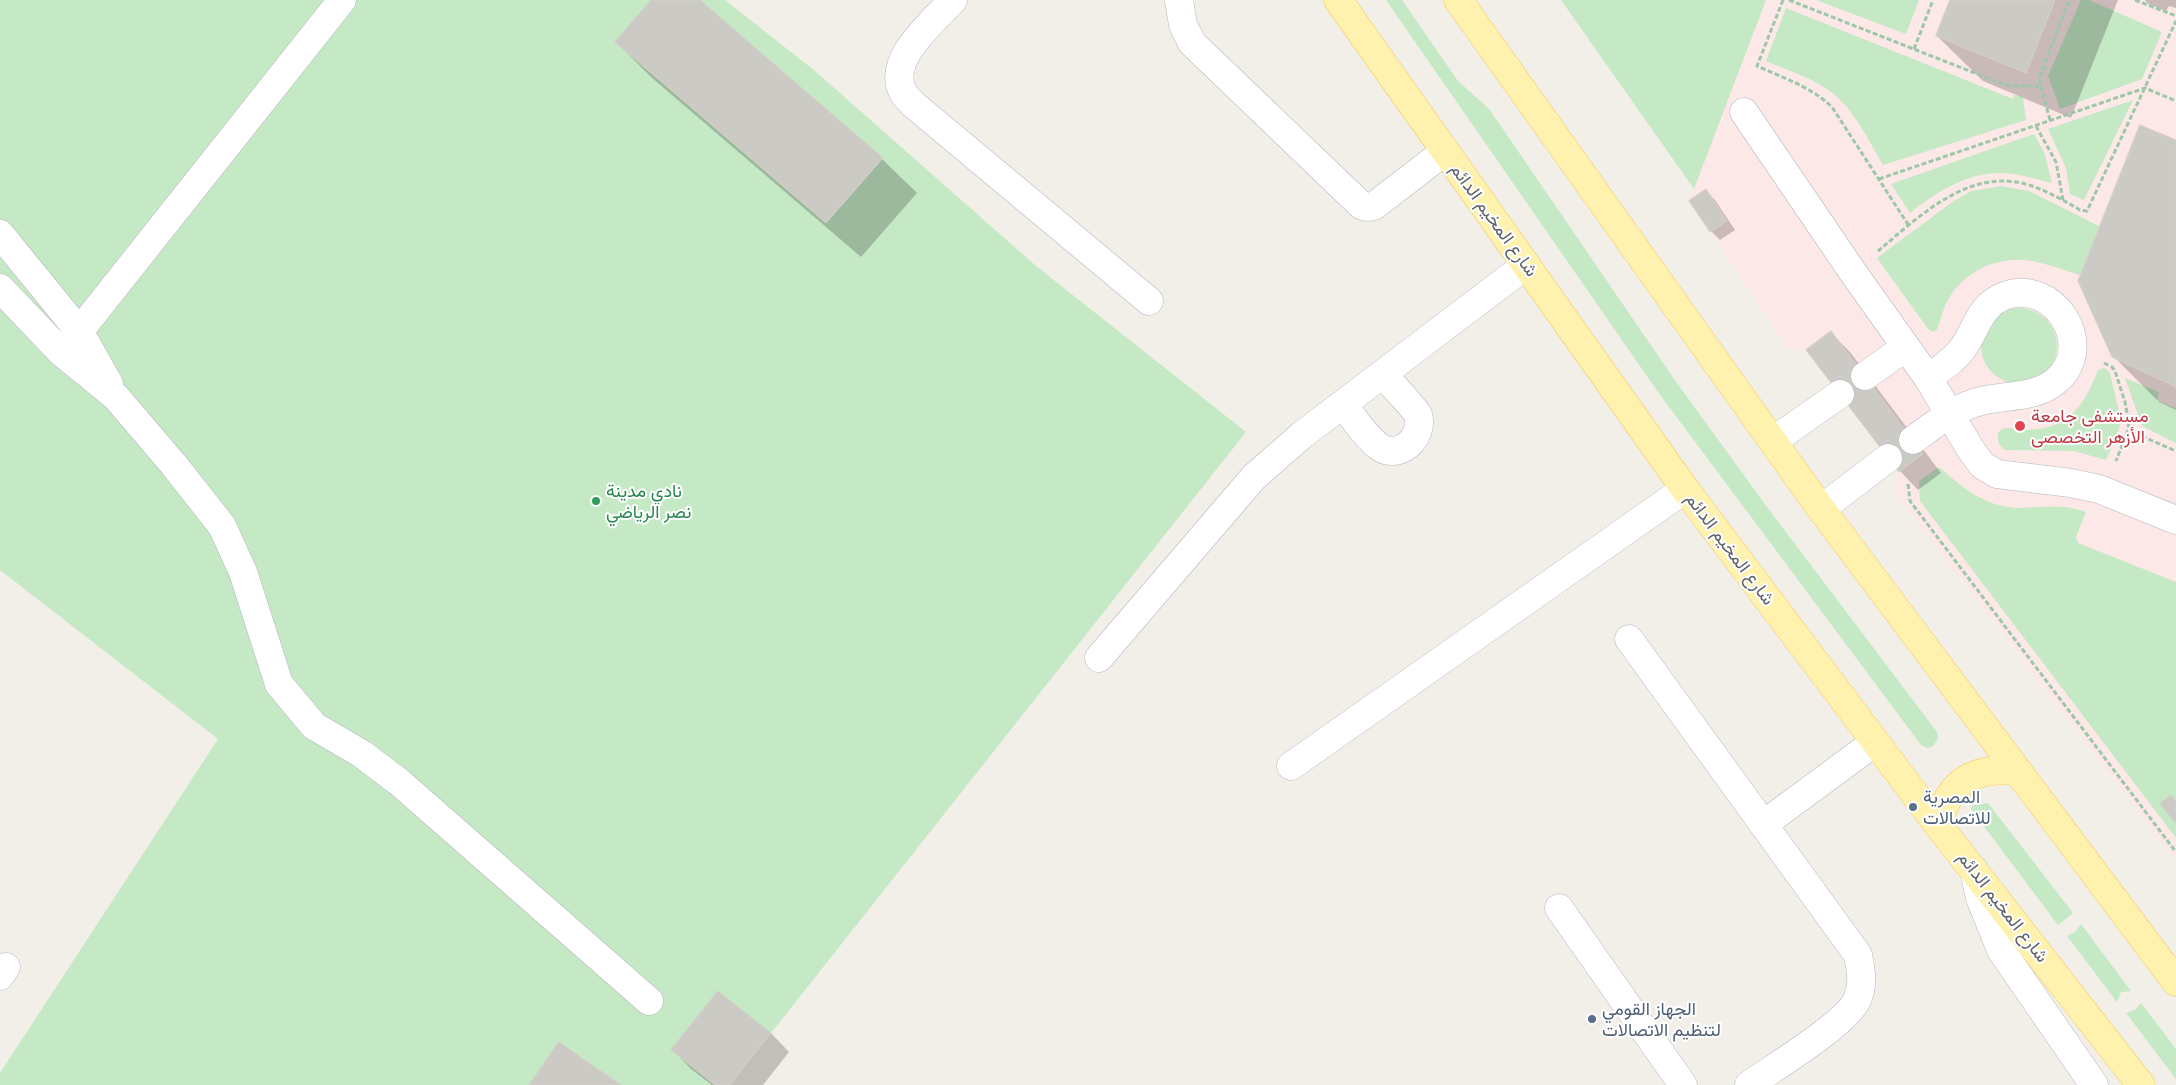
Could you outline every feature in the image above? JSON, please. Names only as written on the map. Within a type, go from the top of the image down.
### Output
[{"type":"main road","name":"شارع المخيم الدائم","points":[[1338,0],[1444,152],[1685,489],[1938,825],[2141,1085]]},
{"type":"main road","points":[[1458,0],[1821,509],[2176,982]]},
{"type":"main road","points":[[1938,825],[1947,800],[1955,788],[1966,780],[1991,770],[2018,772]]},
{"type":"street","points":[[62,353],[342,0]]},
{"type":"street","points":[[953,0],[910,48],[901,62],[899,78],[904,93],[922,112],[1149,301]]},
{"type":"street","points":[[1179,0],[1183,25],[1192,43],[1362,206],[1368,208],[1374,206],[1444,152]]},
{"type":"street","points":[[1744,112],[1852,271],[1928,378],[1982,465],[1997,474],[2070,483],[2099,490],[2176,520]]},
{"type":"street","points":[[0,234],[79,331],[116,396],[222,526],[243,572],[280,684],[314,726],[362,754],[399,782],[649,1001]]},
{"type":"street","points":[[1099,658],[1254,477],[1302,435],[1526,265]]},
{"type":"street","points":[[0,288],[62,353],[116,396]]},
{"type":"street","points":[[1913,440],[1950,413],[1974,403],[2027,395],[2045,389],[2059,378],[2069,362],[2072,344],[2069,326],[2061,312],[2049,301],[2034,294],[2019,293],[2003,296],[1990,304],[1982,313],[1962,350],[1949,363],[1928,378]]},
{"type":"street","points":[[1865,376],[1906,347]]},
{"type":"street","points":[[1343,405],[1379,448],[1395,451],[1410,444],[1419,431],[1418,414],[1382,374]]},
{"type":"street","points":[[1773,442],[1840,394]]},
{"type":"street","points":[[1821,509],[1888,458]]},
{"type":"street","points":[[1291,766],[1685,489]]},
{"type":"street","points":[[1629,639],[1858,955],[1863,978],[1857,1000],[1843,1019],[1749,1085]]},
{"type":"street","points":[[1764,824],[1876,742]]},
{"type":"street","points":[[1974,870],[1980,898],[2001,950],[2094,1085]]},
{"type":"street","points":[[1559,908],[1683,1085]]},
{"type":"path","points":[[1783,0],[1758,66],[1820,95],[1839,117],[1909,226]]},
{"type":"path","points":[[1789,0],[2006,85],[2039,86]]},
{"type":"path","points":[[1914,49],[1933,0]]},
{"type":"path","points":[[2050,120],[2039,86],[2040,71],[2069,0]]},
{"type":"path","points":[[2136,0],[2176,16]]},
{"type":"path","points":[[1852,271],[1952,194],[1984,182],[2001,180],[2031,186],[2085,212],[2089,208],[2176,21]]},
{"type":"path","points":[[1879,179],[2145,88],[2176,102]]},
{"type":"path","points":[[2036,126],[2056,162],[2063,200]]},
{"type":"path","points":[[2128,430],[2176,451]]},
{"type":"path","points":[[1908,481],[1910,501],[2176,852]]},
{"type":"shaded area","name":"مستشفى جامعة الأزهر التخصصى","points":[[1766,0],[2176,0],[2176,861],[1896,494],[1899,472],[1840,394],[1806,350],[1787,348],[1689,201]]},
{"type":"green space","name":"نادي مدينة نصر الرياضي","points":[[0,0],[725,0],[815,71],[1036,266],[1246,432],[730,1085],[0,1085],[0,1073],[218,739],[0,570]]},
{"type":"green space","points":[[1386,0],[1402,0],[1458,81],[1488,108],[1674,379],[1767,507],[1937,732],[1938,739],[1933,746],[1927,748],[1921,745],[1658,392]]},
{"type":"green space","points":[[1561,0],[1766,0],[1694,189]]},
{"type":"green space","points":[[1816,0],[1919,0],[1906,34]]},
{"type":"green space","points":[[2081,0],[2089,0],[2162,32],[2142,79],[2060,109],[2048,76]]},
{"type":"green space","points":[[1786,8],[2013,99],[2014,95],[2023,97],[2026,120],[1883,165],[1856,119],[1843,102],[1827,89],[1810,79],[1766,61]]},
{"type":"green space","points":[[2133,100],[2084,200],[2070,194],[2066,168],[2048,129]]},
{"type":"green space","points":[[2034,134],[2044,152],[2052,183],[2012,174],[1986,174],[1951,186],[1930,198],[1910,213],[1891,184]]},
{"type":"green space","points":[[2001,186],[2029,191],[2099,226],[2080,275],[2032,261],[2008,260],[1985,267],[1974,272],[1956,288],[1945,306],[1937,330],[1933,332],[1929,330],[1877,258],[1955,200],[1972,191]]},
{"type":"green space","points":[[2019,308],[2034,311],[2046,319],[2054,331],[2057,346],[2054,361],[2046,373],[2034,381],[2019,384],[2004,381],[1992,373],[1984,361],[1981,346],[1984,331],[1992,319],[2004,311]]},
{"type":"green space","points":[[2105,368],[2110,373],[2121,420],[2118,433],[2106,460],[2074,451],[2005,450],[2002,448],[1998,441],[1998,434],[2003,429],[2041,429],[2064,420],[2080,405],[2098,370]]},
{"type":"green space","points":[[2125,378],[2159,392],[2157,401],[2176,408],[2176,443],[2142,426]]},
{"type":"green space","points":[[1939,467],[1966,489],[1996,505],[2020,508],[2061,507],[2086,512],[2076,537],[2078,543],[2176,582],[2176,801],[2171,795],[2161,804],[2176,824],[2176,838],[1920,501],[1919,481]]},
{"type":"green space","points":[[1988,803],[2073,913],[2058,925],[1971,809],[1973,805]]},
{"type":"green space","points":[[2081,924],[2131,991],[2121,992],[2117,1002],[2067,936],[2075,932]]},
{"type":"green space","points":[[2141,1003],[2176,1049],[2176,1079],[2126,1013],[2135,1010]]},
{"type":"building","points":[[651,0],[700,0],[883,158],[826,223],[615,42]]},
{"type":"building","points":[[1950,0],[2055,0],[2026,73],[1936,36]]},
{"type":"building","points":[[2140,125],[2176,140],[2176,387],[2112,357],[2078,281]]},
{"type":"building","points":[[1706,189],[1727,221],[1710,232],[1689,201]]},
{"type":"building","points":[[1831,331],[1923,454],[1899,472],[1806,350]]},
{"type":"building","points":[[2171,795],[2176,801],[2176,824],[2160,804]]},
{"type":"building","points":[[718,991],[771,1033],[730,1085],[715,1085],[671,1050]]},
{"type":"building","points":[[559,1042],[621,1085],[529,1085]]},
{"type":"place","name":"مستشفى جامعة الأزهر التخصصى","points":[[2020,426]]},
{"type":"place","name":"نادي مدينة نصر الرياضي","points":[[596,501]]},
{"type":"place","name":"المصرية للاتصالات","points":[[1913,807]]},
{"type":"place","name":"الجهاز القومي لتنظيم الاتصالات","points":[[1592,1019]]}]
